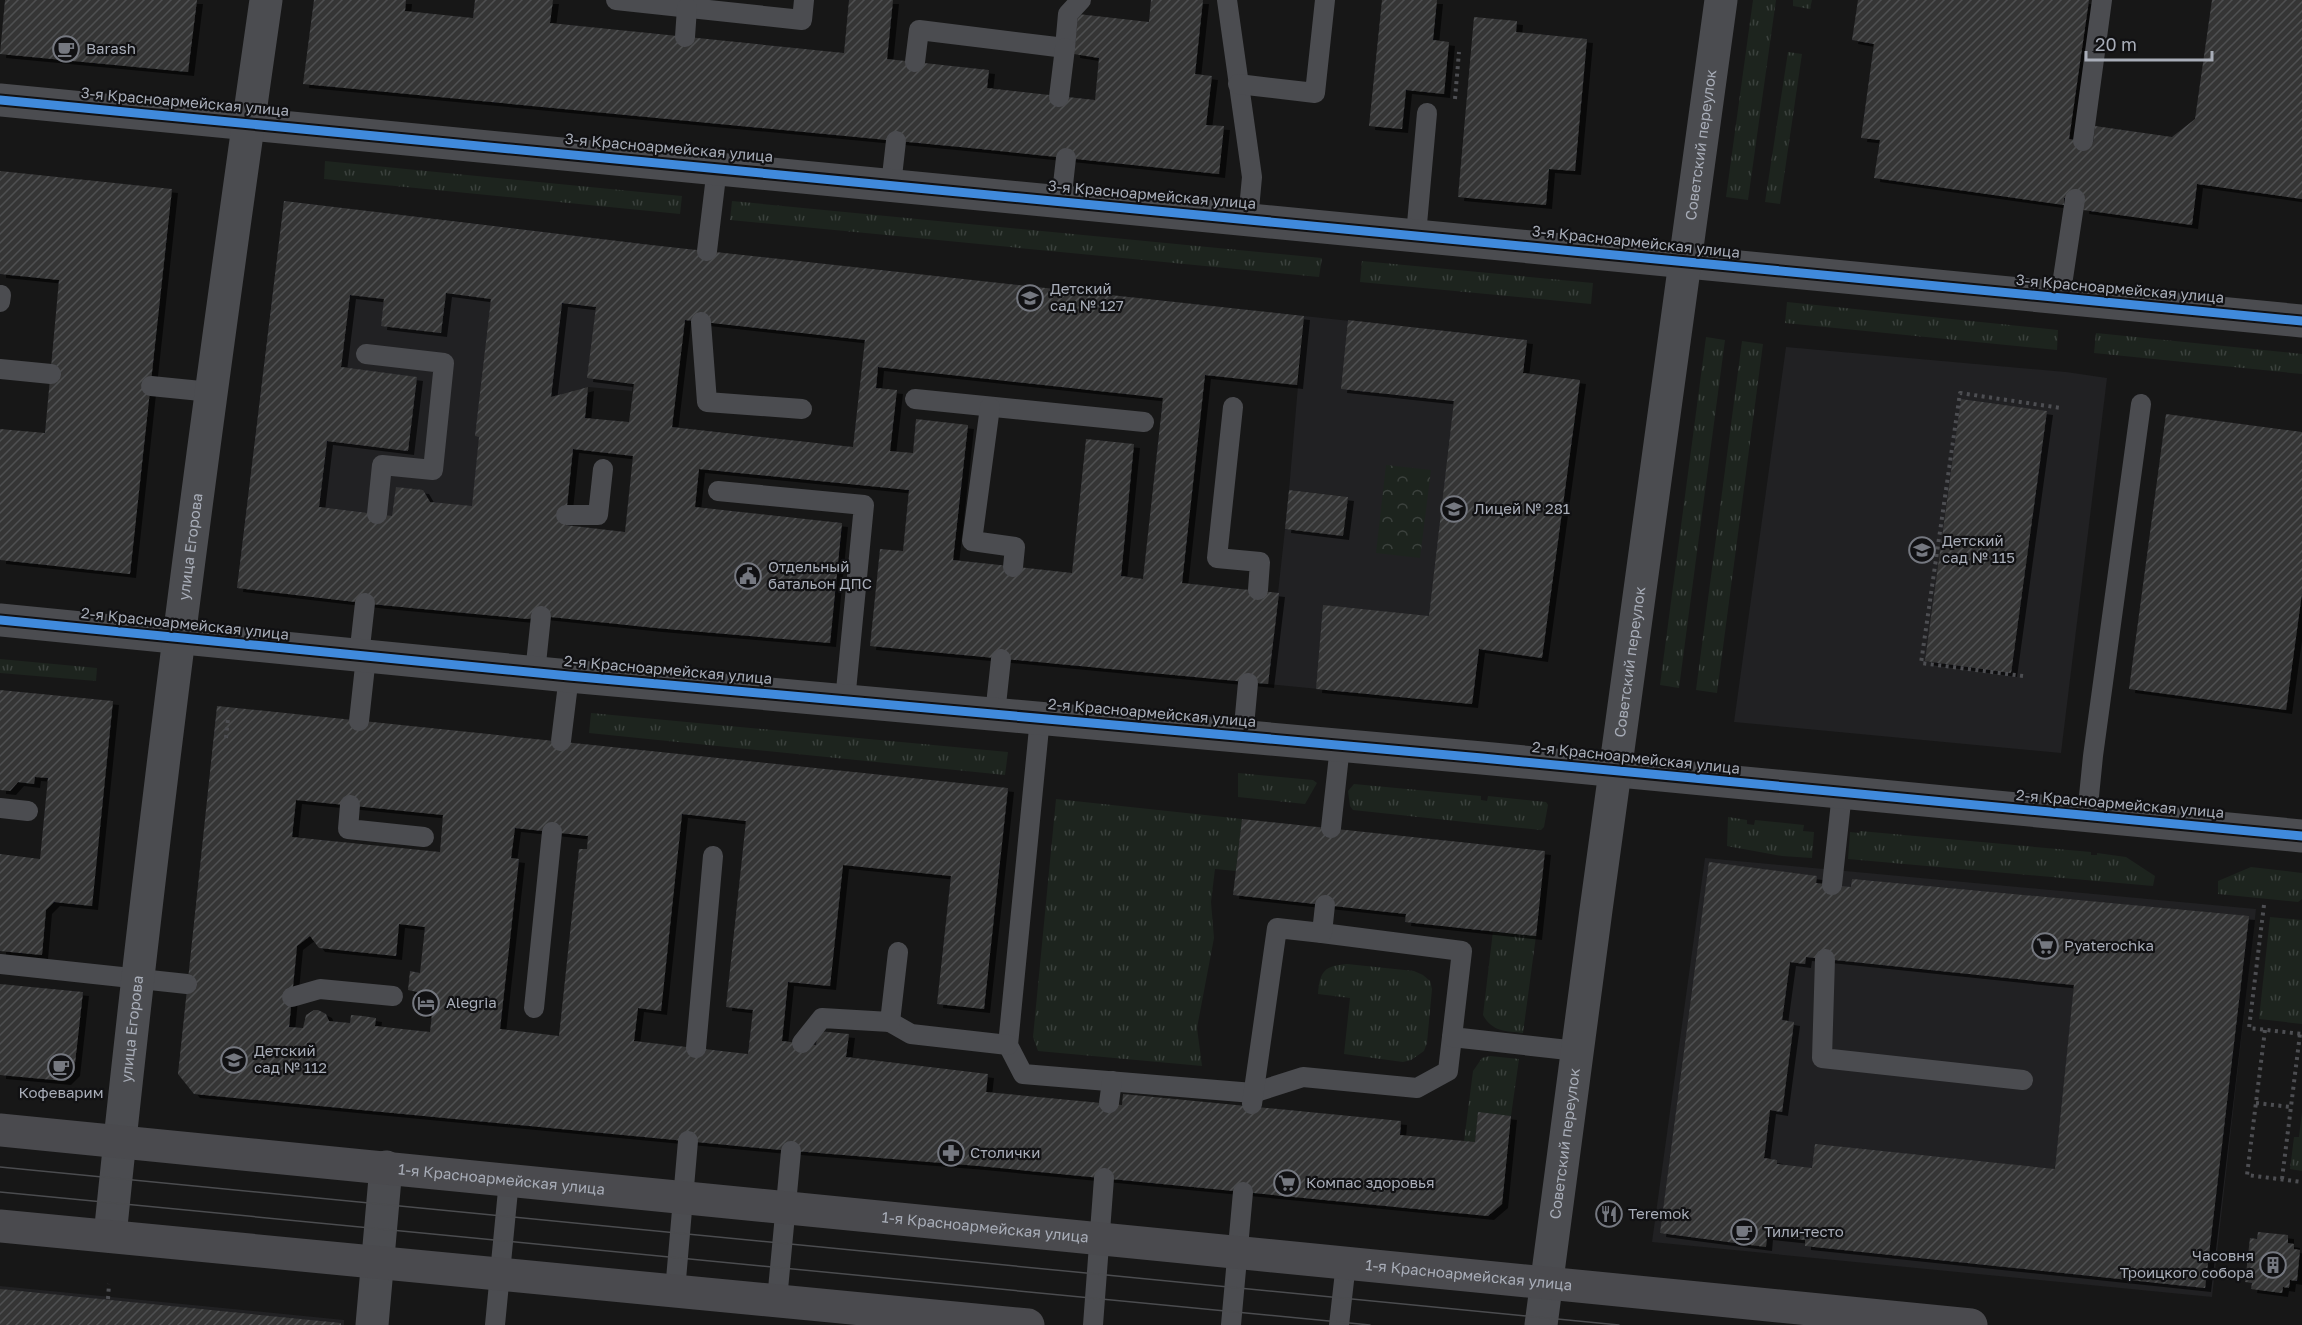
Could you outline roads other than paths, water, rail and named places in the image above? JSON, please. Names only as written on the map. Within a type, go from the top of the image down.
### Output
[{"type":"main road","name":"1-я Красноармейская улица","points":[[0,1130],[1971,1325]]},
{"type":"main road","points":[[0,1226],[1028,1325]]},
{"type":"street","name":"улица Егорова","points":[[110,1236],[178,638],[266,0]]},
{"type":"street","name":"Советский переулок","points":[[1541,1325],[1721,0]]},
{"type":"street","name":"3-я Красноармейская улица","points":[[0,100],[2302,321]]},
{"type":"street","name":"2-я Красноармейская улица","points":[[0,620],[535,673],[2302,836]]},
{"type":"street","points":[[372,1325],[386,1167]]},
{"type":"lane","points":[[616,0],[802,20],[804,0]]},
{"type":"lane","points":[[1059,97],[1068,14],[1081,0]]},
{"type":"lane","points":[[1227,0],[1252,177],[1248,220]]},
{"type":"lane","points":[[1238,84],[1315,93],[1325,0]]},
{"type":"lane","points":[[2083,141],[2102,0]]},
{"type":"lane","points":[[685,36],[687,8]]},
{"type":"lane","points":[[915,62],[919,30],[1065,48]]},
{"type":"lane","points":[[1416,235],[1427,113]]},
{"type":"lane","points":[[891,185],[896,141]]},
{"type":"lane","points":[[1061,202],[1066,158]]},
{"type":"lane","points":[[707,251],[717,168]]},
{"type":"lane","points":[[2060,298],[2075,199]]},
{"type":"lane","points":[[0,302],[1,295]]},
{"type":"lane","points":[[701,322],[707,402],[802,409]]},
{"type":"lane","points":[[366,354],[444,363],[433,470],[382,465],[377,514]]},
{"type":"lane","points":[[0,369],[51,374]]},
{"type":"lane","points":[[151,386],[211,392]]},
{"type":"lane","points":[[915,399],[1144,422]]},
{"type":"lane","points":[[2087,816],[2141,404]]},
{"type":"lane","points":[[990,407],[972,541],[1016,547],[1013,567]]},
{"type":"lane","points":[[1233,407],[1217,558],[1260,562],[1258,590]]},
{"type":"lane","points":[[566,515],[598,515],[603,469]]},
{"type":"lane","points":[[718,491],[864,505],[845,700]]},
{"type":"lane","points":[[359,721],[365,603]]},
{"type":"lane","points":[[535,673],[541,616]]},
{"type":"lane","points":[[995,714],[1001,659]]},
{"type":"lane","points":[[561,741],[569,676]]},
{"type":"lane","points":[[1243,737],[1248,683]]},
{"type":"lane","points":[[1040,718],[1008,1045],[1023,1074],[1112,1081],[1253,1100],[1304,1077],[1417,1088],[1448,1071],[1462,951],[1277,928],[1253,1100]]},
{"type":"lane","points":[[1331,828],[1340,746]]},
{"type":"lane","points":[[1832,885],[1842,793]]},
{"type":"lane","points":[[350,806],[348,829],[424,837]]},
{"type":"lane","points":[[0,808],[28,811]]},
{"type":"lane","points":[[534,1008],[552,832]]},
{"type":"lane","points":[[696,1048],[713,856]]},
{"type":"lane","points":[[1322,933],[1324,905]]},
{"type":"lane","points":[[890,1022],[898,952]]},
{"type":"lane","points":[[1825,959],[1822,1058],[2023,1080]]},
{"type":"lane","points":[[0,964],[187,984]]},
{"type":"lane","points":[[292,997],[320,989],[393,996]]},
{"type":"lane","points":[[802,1043],[822,1018],[890,1022],[911,1034],[1008,1045]]},
{"type":"lane","points":[[1452,1037],[1577,1051]]},
{"type":"lane","points":[[1109,1103],[1112,1081]]},
{"type":"lane","points":[[675,1291],[688,1141]]},
{"type":"lane","points":[[777,1300],[790,1150]]},
{"type":"lane","points":[[1093,1325],[1104,1178]]},
{"type":"lane","points":[[495,1325],[508,1180]]},
{"type":"lane","points":[[1231,1325],[1243,1192]]},
{"type":"lane","points":[[1339,1325],[1346,1263]]},
{"type":"tram line","points":[[0,1167],[1619,1325]]},
{"type":"tram line","points":[[0,1192],[1370,1325]]},
{"type":"place","name":"Barash","points":[[66,49]]},
{"type":"place","name":"Детский сад № 127","points":[[1030,298]]},
{"type":"place","name":"Лицей № 281","points":[[1454,509]]},
{"type":"place","name":"Детский сад № 115","points":[[1922,550]]},
{"type":"place","name":"Отдельный батальон ДПС","points":[[748,576]]},
{"type":"place","name":"Pyaterochka","points":[[2045,946]]},
{"type":"place","name":"Alegria","points":[[426,1003]]},
{"type":"place","name":"Детский сад № 112","points":[[234,1060]]},
{"type":"place","name":"Кофеварим","points":[[61,1067]]},
{"type":"place","name":"Столички","points":[[951,1153]]},
{"type":"place","name":"Компас здоровья","points":[[1287,1183]]},
{"type":"place","name":"Teremok","points":[[1609,1214]]},
{"type":"place","name":"Тили-тесто","points":[[1744,1232]]},
{"type":"place","name":"Часовня Троицкого собора","points":[[2273,1265]]}]
